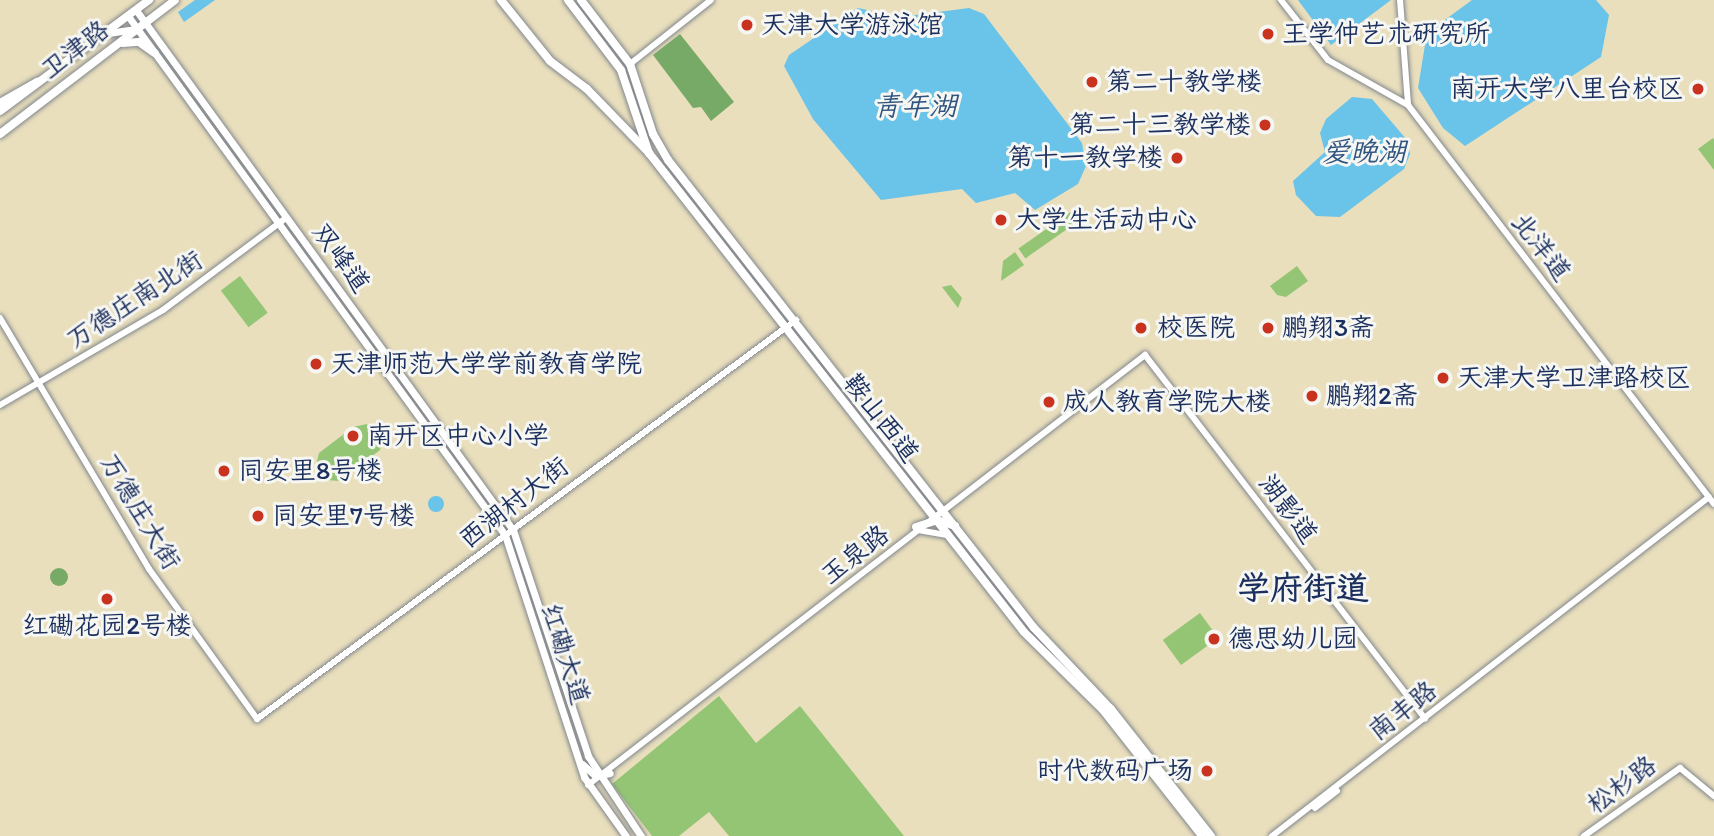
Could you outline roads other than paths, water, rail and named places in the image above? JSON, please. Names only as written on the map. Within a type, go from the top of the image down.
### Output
[{"type":"main road","name":"卫津路","points":[[0,111],[149,0]]},
{"type":"main road","name":"卫津路","points":[[0,134],[175,0]]},
{"type":"main road","points":[[501,0],[550,61],[587,89],[649,153]]},
{"type":"main road","name":"鞍山西道","points":[[568,0],[621,70],[649,153],[932,519],[1024,632],[1103,710],[1202,836]]},
{"type":"main road","name":"鞍山西道","points":[[581,0],[630,64],[658,145],[957,528],[1211,836]]},
{"type":"main road","name":"双峰道","points":[[136,10],[155,53],[505,535]]},
{"type":"main road","name":"双峰道","points":[[128,16],[164,47],[513,530]]},
{"type":"main road","points":[[104,34],[141,26]]},
{"type":"main road","points":[[114,47],[134,41],[155,53]]},
{"type":"main road","points":[[0,103],[40,81]]},
{"type":"main road","points":[[917,529],[932,519],[957,528]]},
{"type":"main road","name":"红磡大道","points":[[513,530],[588,757],[598,778]]},
{"type":"main road","name":"红磡大道","points":[[505,535],[589,787],[626,836]]},
{"type":"main road","points":[[575,751],[641,836]]},
{"type":"main road","points":[[598,778],[609,771]]},
{"type":"street","points":[[630,64],[711,0]]},
{"type":"street","points":[[1281,0],[1328,60],[1408,105]]},
{"type":"street","points":[[1400,0],[1408,105]]},
{"type":"street","name":"北洋道","points":[[1408,105],[1714,504]]},
{"type":"street","name":"万德庄南北街","points":[[0,405],[163,310],[286,218]]},
{"type":"street","name":"万德庄大街","points":[[0,318],[149,569],[257,719]]},
{"type":"street","name":"西湖村大街","points":[[257,719],[796,320]]},
{"type":"street","name":"湖影道","points":[[943,509],[1147,357],[1425,719]]},
{"type":"street","name":"南丰路","points":[[1279,836],[1709,497]]},
{"type":"street","points":[[932,519],[943,509]]},
{"type":"street","points":[[917,529],[947,535]]},
{"type":"street","name":"玉泉路","points":[[609,771],[917,529]]},
{"type":"street","name":"南丰路","points":[[1272,836],[1558,616]]},
{"type":"street","points":[[588,757],[597,770],[609,771]]},
{"type":"street","name":"松杉路","points":[[1584,836],[1680,768],[1714,796]]},
{"type":"street","points":[[589,787],[598,778]]},
{"type":"water","points":[[195,0],[215,0],[184,22],[178,12]]},
{"type":"water","points":[[1298,0],[1391,0],[1331,45]]},
{"type":"water","points":[[1472,0],[1596,0],[1609,15],[1601,57],[1465,146],[1443,128],[1418,88],[1427,33]]},
{"type":"water","name":"青年湖","points":[[858,8],[900,17],[969,8],[984,14],[1082,143],[1086,166],[1078,184],[1035,210],[1015,193],[976,203],[962,189],[881,200],[813,119],[784,66],[789,55]]},
{"type":"water","name":"爱晚湖","points":[[1352,97],[1372,99],[1407,140],[1410,154],[1404,169],[1340,217],[1316,216],[1296,195],[1293,181],[1325,152],[1320,133],[1326,119]]},
{"type":"water","points":[[436,496],[442,498],[442,510],[436,512],[430,510],[428,504],[430,498]]},
{"type":"place","name":"天津大学游泳馆","points":[[747,25]]},
{"type":"place","name":"王学仲艺术研究所","points":[[1268,34]]},
{"type":"place","name":"第二十教学楼","points":[[1092,82]]},
{"type":"place","name":"南开大学八里台校区","points":[[1698,89]]},
{"type":"place","name":"第二十三教学楼","points":[[1265,125]]},
{"type":"place","name":"第十一教学楼","points":[[1177,158]]},
{"type":"place","name":"大学生活动中心","points":[[1001,220]]},
{"type":"place","name":"校医院","points":[[1141,328]]},
{"type":"place","name":"鹏翔3斋","points":[[1268,328]]},
{"type":"place","name":"天津师范大学学前教育学院","points":[[316,364]]},
{"type":"place","name":"天津大学卫津路校区","points":[[1443,378]]},
{"type":"place","name":"鹏翔2斋","points":[[1312,396]]},
{"type":"place","name":"成人教育学院大楼","points":[[1049,402]]},
{"type":"place","name":"南开区中心小学","points":[[353,436]]},
{"type":"place","name":"同安里8号楼","points":[[224,471]]},
{"type":"place","name":"同安里7号楼","points":[[258,516]]},
{"type":"place","name":"红磡花园2号楼","points":[[107,599]]},
{"type":"place","name":"德思幼儿园","points":[[1214,639]]},
{"type":"place","name":"时代数码广场","points":[[1207,771]]},
{"type":"district","name":"学府街道","points":[[1303,588]]}]
